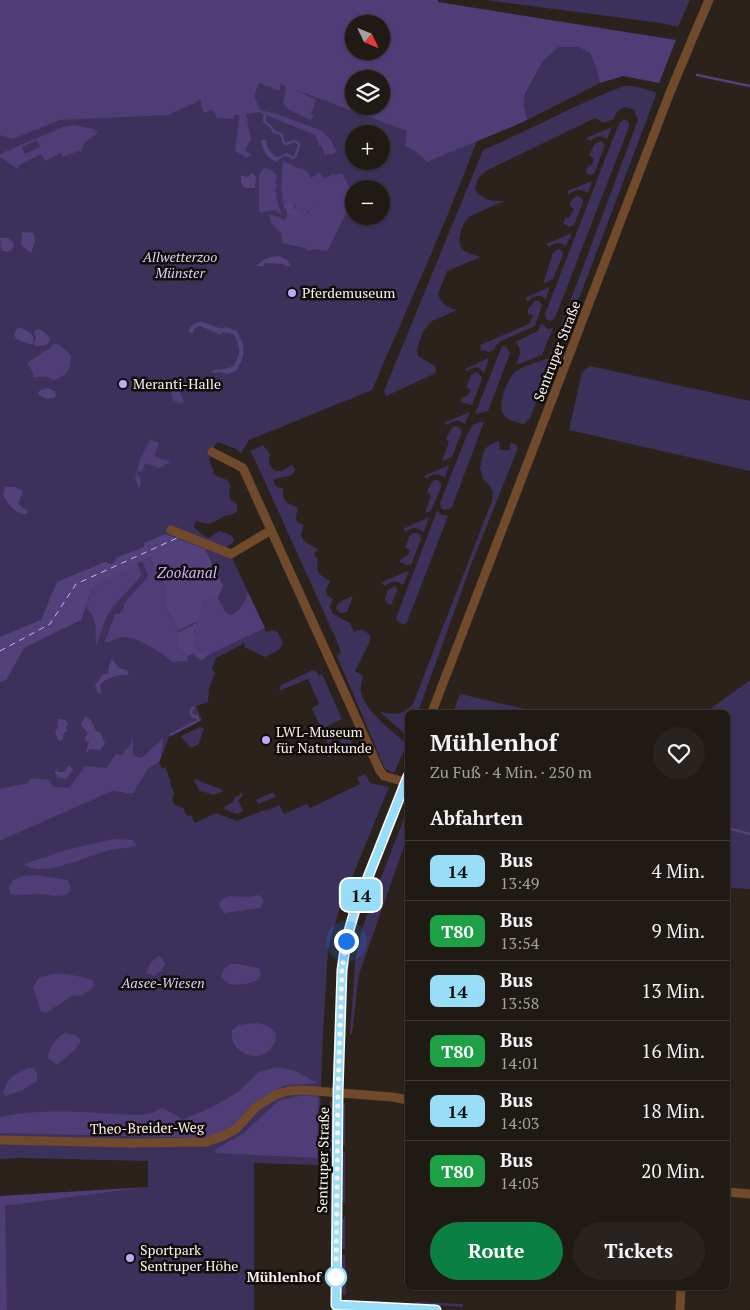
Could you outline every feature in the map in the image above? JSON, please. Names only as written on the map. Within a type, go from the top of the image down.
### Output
[{"type":"street","name":"Sentruper Straße","points":[[433,710],[669,95],[709,0]]},
{"type":"street","name":"Sentruper Straße","points":[[212,452],[243,468],[380,771],[384,776],[405,779]]},
{"type":"street","points":[[171,530],[231,554],[272,530]]},
{"type":"street","name":"Sentruper Straße","points":[[336,1307],[338,1093],[342,970],[346,941],[355,910],[405,782]]},
{"type":"street","name":"Theo-Breider-Weg","points":[[0,1140],[130,1143],[206,1142],[236,1129],[256,1107],[277,1094],[289,1091],[302,1090],[405,1099]]},
{"type":"street","points":[[730,1192],[750,1194]]},
{"type":"street","points":[[680,1310],[681,1290]]},
{"type":"street","points":[[336,1307],[438,1310]]},
{"type":"green space","points":[[486,0],[690,0],[678,27],[661,23]]},
{"type":"green space","name":"Allwetterzoo Münster","points":[[120,21],[345,107],[345,115],[365,115],[407,131],[491,103],[449,212],[372,390],[249,440],[241,453],[218,442],[209,460],[214,471],[213,474],[227,480],[231,487],[229,490],[230,499],[237,504],[237,511],[210,524],[196,521],[194,527],[201,534],[209,538],[219,531],[231,535],[234,540],[232,544],[227,546],[266,632],[272,630],[278,632],[283,643],[279,650],[265,657],[244,647],[245,643],[216,658],[212,669],[215,673],[209,688],[208,702],[196,706],[202,720],[169,737],[161,758],[162,739],[106,789],[0,806],[0,107]]},
{"type":"green space","points":[[559,47],[578,47],[590,53],[600,83],[527,120],[524,106],[525,95],[544,60]]},
{"type":"green space","points":[[624,86],[634,86],[655,92],[656,95],[583,288],[530,418],[524,424],[512,421],[503,414],[501,404],[504,391],[516,371],[549,358],[638,120],[634,110],[626,107],[618,111],[614,119],[603,123],[595,118],[486,171],[478,178],[475,190],[479,194],[488,200],[505,201],[469,217],[463,225],[460,235],[462,249],[481,257],[447,271],[438,294],[445,305],[457,310],[430,322],[422,334],[417,349],[418,356],[435,366],[436,373],[386,396],[384,391],[483,150]]},
{"type":"green space","points":[[625,119],[629,123],[629,127],[557,313],[554,319],[550,321],[546,319],[545,314],[616,131],[620,122]]},
{"type":"green space","points":[[612,127],[607,139],[598,137],[590,141],[586,138]]},
{"type":"green space","points":[[601,141],[605,145],[594,174],[589,175],[586,172],[588,166],[592,165],[594,158],[589,156],[594,145]]},
{"type":"green space","points":[[592,181],[588,193],[578,190],[569,194],[567,191]]},
{"type":"green space","points":[[578,196],[583,199],[583,203],[574,225],[569,227],[563,223],[566,217],[569,218],[574,209],[569,205]]},
{"type":"green space","points":[[572,233],[566,246],[558,243],[549,247],[546,244]]},
{"type":"green space","points":[[560,249],[563,255],[553,279],[543,284],[553,253]]},
{"type":"green space","points":[[550,287],[546,299],[542,296],[537,296],[528,301],[525,298]]},
{"type":"green space","points":[[535,301],[539,301],[542,305],[535,326],[501,341],[494,350],[488,352],[481,351],[480,345],[529,324],[533,315],[528,314],[528,309]]},
{"type":"green space","points":[[541,323],[548,329],[553,328],[542,355],[516,365],[520,350],[515,342],[538,331]]},
{"type":"green space","points":[[502,346],[506,346],[510,353],[488,411],[475,414]]},
{"type":"green space","points":[[489,358],[484,373],[478,367],[467,371],[465,369]]},
{"type":"green space","points":[[590,366],[750,401],[750,471],[569,430],[582,372]]},
{"type":"green space","points":[[477,372],[482,379],[472,405],[461,402],[462,398],[468,395],[471,390],[466,387],[471,375]]},
{"type":"green space","points":[[470,412],[465,424],[458,421],[453,421],[447,425],[444,423]]},
{"type":"green space","points":[[484,422],[452,507],[445,510],[441,508],[440,503],[467,435],[473,425]]},
{"type":"green space","points":[[454,426],[461,429],[462,432],[452,457],[442,461],[449,442],[446,439]]},
{"type":"green space","points":[[499,441],[500,450],[510,450],[510,443],[516,444],[518,448],[471,565],[419,710],[406,710],[413,704],[492,501],[493,491],[483,479],[480,468],[483,453],[491,444]]},
{"type":"green space","points":[[263,445],[270,454],[271,467],[275,471],[281,471],[292,465],[295,469],[293,474],[273,480],[276,486],[283,489],[283,496],[286,502],[298,508],[297,522],[303,525],[301,536],[305,542],[318,549],[314,554],[318,560],[318,571],[330,581],[326,589],[327,595],[333,599],[330,607],[333,614],[350,623],[354,632],[362,630],[370,635],[370,641],[355,671],[363,676],[361,692],[367,706],[405,742],[405,748],[394,773],[385,769],[337,656],[341,653],[336,639],[250,451]]},
{"type":"green space","points":[[449,465],[445,478],[433,475],[427,479],[424,476]]},
{"type":"green space","points":[[435,480],[441,483],[441,487],[431,511],[425,513],[431,496],[427,492],[431,483]]},
{"type":"green space","points":[[437,511],[448,516],[407,622],[404,625],[397,621],[396,618]]},
{"type":"green space","points":[[429,517],[424,532],[415,528],[406,532],[403,529]]},
{"type":"green space","points":[[413,533],[420,535],[421,539],[412,563],[408,565],[399,562],[408,555],[410,550],[405,548],[410,535]]},
{"type":"green space","points":[[409,571],[403,585],[394,582],[385,586],[381,583],[402,573]]},
{"type":"green space","points":[[394,586],[397,588],[397,591],[391,605],[385,599],[388,590]]},
{"type":"green space","points":[[353,596],[347,612],[340,613],[336,609],[340,602]]},
{"type":"green space","points":[[313,670],[319,676],[322,674],[342,719],[321,729],[312,708],[319,704],[308,679],[279,690],[281,685]]},
{"type":"green space","points":[[750,680],[750,889],[730,888],[730,710],[709,710]]},
{"type":"green space","points":[[460,694],[529,710],[454,710]]},
{"type":"green space","points":[[405,711],[405,734],[380,712],[390,714]]},
{"type":"green space","points":[[200,727],[204,729],[198,745],[190,748],[181,736]]},
{"type":"green space","points":[[345,728],[353,746],[344,750],[336,732]]},
{"type":"green space","points":[[329,732],[338,752],[329,757],[324,747],[328,745],[324,734]]},
{"type":"green space","name":"Aasee-Wiesen","points":[[159,762],[162,769],[165,767],[171,781],[174,804],[183,808],[187,816],[191,815],[195,823],[216,813],[237,821],[279,805],[284,814],[307,804],[310,808],[360,784],[357,778],[365,774],[370,783],[389,787],[340,907],[328,949],[318,1165],[254,1163],[254,1310],[7,1310],[4,1206],[148,1187],[148,1161],[0,1159],[0,841],[113,791],[133,794],[148,769]]},
{"type":"green space","points":[[195,779],[223,790],[213,795],[200,792]]},
{"type":"green space","points":[[273,792],[276,797],[258,804],[256,800]]},
{"type":"green space","points":[[240,793],[243,794],[238,800],[243,811],[237,814],[224,809],[225,806],[233,802],[235,797],[239,796]]},
{"type":"green space","points":[[405,816],[405,844],[359,974],[352,1034],[350,1034],[355,962],[362,929]]},
{"type":"green space","points":[[330,1100],[335,1106],[333,1156],[329,1156]]},
{"type":"green space","points":[[345,1102],[345,1146],[341,1146],[342,1106]]},
{"type":"green space","points":[[341,1151],[345,1152],[345,1204],[341,1201]]},
{"type":"green space","points":[[345,1216],[345,1249],[340,1249],[341,1221]]},
{"type":"green space","points":[[342,1255],[345,1255],[346,1295],[343,1295],[340,1290],[339,1272],[342,1272]]},
{"type":"green space","points":[[415,1302],[463,1304],[463,1307],[415,1304]]},
{"type":"shaded area","points":[[0,0],[438,0],[438,2],[676,40],[659,83],[623,76],[600,83],[590,53],[578,47],[559,47],[544,60],[525,94],[524,106],[527,120],[427,162],[415,151],[405,146],[407,131],[364,115],[390,115],[390,70],[345,70],[345,108],[296,90],[316,100],[311,114],[314,115],[311,120],[289,110],[283,103],[286,86],[280,84],[280,91],[259,83],[254,96],[260,110],[277,114],[322,131],[330,139],[337,152],[330,155],[329,153],[325,155],[315,135],[259,112],[246,114],[251,140],[245,149],[251,155],[246,158],[235,151],[239,115],[234,115],[234,119],[217,118],[212,110],[205,113],[202,109],[201,100],[168,115],[60,120],[13,139],[0,135]]},
{"type":"shaded area","points":[[74,125],[94,129],[98,133],[85,142],[81,152],[78,151],[63,157],[61,153],[45,161],[41,154],[18,166],[19,169],[0,157],[0,154],[63,127]],"holes":[[[37,140],[40,147],[25,154],[22,147]]]},
{"type":"shaded area","points":[[283,161],[306,170],[311,178],[320,172],[324,179],[333,174],[342,173],[346,180],[345,215],[328,250],[316,249],[307,251],[305,248],[282,243],[281,233],[271,223],[269,215],[284,220],[287,217],[287,213],[295,215],[308,213],[311,207],[319,207],[327,204],[319,206],[316,204],[313,206],[311,204],[305,212],[296,210],[295,205],[283,203],[283,192],[281,190]]},
{"type":"shaded area","points":[[266,168],[276,174],[277,179],[275,183],[278,185],[275,189],[281,214],[275,210],[260,213],[259,211],[259,175],[262,169]]},
{"type":"shaded area","points":[[53,344],[60,345],[71,355],[68,372],[53,380],[44,377],[34,378],[27,363]]},
{"type":"shaded area","points":[[174,378],[184,402],[181,404],[173,400],[169,385]]},
{"type":"shaded area","points":[[150,439],[159,443],[154,456],[171,462],[159,468],[145,463],[142,472],[138,471],[137,475],[140,477],[141,483],[139,489],[135,478],[140,460]]},
{"type":"shaded area","points":[[150,557],[165,587],[164,603],[179,630],[177,632],[179,648],[187,656],[188,661],[173,662],[150,646],[129,638],[122,637],[105,642],[115,614],[119,614],[124,608],[124,603],[147,578],[148,574],[142,561]]},
{"type":"shaded area","points":[[137,563],[142,575],[112,608],[106,618],[96,646],[94,620],[86,608],[93,586]]},
{"type":"shaded area","points":[[248,592],[265,628],[208,655],[202,653],[197,648],[194,636],[203,605],[201,601],[215,593],[226,613],[231,615],[242,605]]},
{"type":"shaded area","points":[[133,736],[133,755],[141,758],[163,738],[159,762],[148,769],[133,794],[113,791],[0,841],[0,789],[28,783],[31,778],[49,780],[52,786],[69,788],[85,766],[106,768],[116,754],[122,755],[132,742]]},
{"type":"shaded area","points":[[113,839],[132,840],[137,845],[107,851],[52,868],[32,868],[24,864],[70,849]]},
{"type":"shaded area","points":[[35,875],[68,880],[69,892],[61,896],[11,894],[9,888],[13,880],[23,876]]},
{"type":"shaded area","points":[[258,895],[263,898],[260,908],[224,913],[219,904],[227,897]]},
{"type":"shaded area","points":[[159,956],[165,964],[161,971],[154,976],[146,973],[154,959]]},
{"type":"shaded area","points":[[230,964],[259,968],[260,977],[247,984],[235,985],[228,983],[221,977],[224,969]]},
{"type":"shaded area","points":[[54,974],[68,974],[93,980],[94,986],[82,995],[72,996],[46,1013],[41,1011],[33,988],[38,978]]},
{"type":"shaded area","points":[[256,1023],[268,1026],[274,1031],[276,1038],[268,1052],[251,1056],[234,1045],[232,1031],[238,1025]]},
{"type":"shaded area","points":[[64,1033],[75,1035],[81,1040],[74,1050],[57,1065],[48,1058],[53,1044]]},
{"type":"shaded area","points":[[276,1067],[293,1070],[318,1083],[283,1086],[253,1104],[234,1127],[205,1138],[0,1133],[0,1117],[34,1112],[138,1115],[152,1113],[162,1108],[182,1120],[214,1106],[238,1092],[259,1072]]},
{"type":"shaded area","points":[[28,1068],[33,1068],[37,1074],[37,1081],[21,1091],[5,1096],[3,1093],[9,1080]]},
{"type":"shaded area","points":[[304,1095],[318,1097],[317,1158],[216,1153],[214,1150],[243,1134],[278,1101]]},
{"type":"shaded area","points":[[148,1187],[5,1206],[7,1310],[0,1310],[0,1196]]},
{"type":"water","points":[[261,140],[266,140],[268,149],[276,157],[285,155],[276,162],[266,153]]},
{"type":"water","points":[[252,173],[256,176],[255,188],[245,188],[241,183],[241,175],[247,177]]},
{"type":"water","points":[[291,201],[296,210],[305,212],[311,204],[319,206],[327,204],[328,206],[311,207],[306,214],[304,213],[299,217],[287,213],[287,210],[284,208],[283,203]]},
{"type":"water","points":[[22,232],[34,233],[35,242],[31,253],[21,245]]},
{"type":"water","points":[[0,238],[8,238],[14,243],[12,250],[7,252],[1,250]]},
{"type":"water","points":[[279,256],[287,260],[291,266],[264,263],[264,266],[257,266],[267,258]]},
{"type":"water","points":[[200,321],[222,329],[226,327],[237,331],[244,350],[243,358],[237,370],[228,374],[213,373],[212,371],[234,366],[239,354],[239,347],[234,334],[223,332],[221,335],[200,326],[194,329],[193,333],[188,332],[191,326]]},
{"type":"water","points":[[19,327],[31,333],[34,339],[33,344],[16,339],[15,332]]},
{"type":"water","points":[[37,329],[47,334],[50,340],[46,345],[36,346],[34,344],[36,338],[34,332]]},
{"type":"water","points":[[46,388],[55,391],[56,397],[47,398],[38,394],[39,391]]},
{"type":"water","points":[[5,487],[14,487],[23,491],[18,504],[27,511],[27,514],[15,511],[10,505],[3,495]]},
{"type":"water","name":"Zookanal","points":[[165,534],[205,549],[223,586],[217,599],[215,594],[202,601],[203,604],[198,621],[179,630],[164,603],[165,587],[150,557],[93,586],[81,620],[24,648],[6,680],[0,682],[0,637],[41,620],[57,582],[105,562],[114,563],[116,558],[144,547],[144,543]]},
{"type":"water","points":[[197,623],[194,633],[197,640],[195,645],[200,652],[208,655],[202,660],[196,657],[194,653],[187,656],[179,648],[177,633]]},
{"type":"water","points":[[112,659],[119,668],[127,670],[129,675],[117,676],[106,680],[100,685],[101,694],[99,694],[95,686],[103,674],[108,674]]},
{"type":"water","points":[[194,706],[192,712],[198,715],[200,721],[171,736],[169,734],[197,720],[190,715],[190,709]]},
{"type":"water","points":[[85,717],[90,719],[96,731],[100,732],[105,743],[100,750],[90,749],[87,752],[89,742],[86,742],[85,738],[88,733],[81,724]]},
{"type":"water","points":[[59,719],[66,720],[68,724],[67,731],[64,733],[61,741],[58,740],[55,732]]},
{"type":"water","points":[[70,765],[73,770],[66,779],[57,777],[56,769],[58,772],[64,772]]},
{"type":"waterway","points":[[697,75],[750,86]]},
{"type":"waterway","points":[[265,116],[264,120],[266,123],[274,132],[281,134],[284,143],[287,144],[294,141],[299,144],[295,157],[285,155]]},
{"type":"waterway","points":[[211,594],[217,599]]},
{"type":"waterway","points":[[730,829],[750,834]]},
{"type":"ferry route","points":[[0,651],[50,624],[76,584],[177,538]]},
{"type":"bus line","name":"14","points":[[405,784],[355,910],[346,941],[342,970],[338,1093],[336,1305],[436,1310]]},
{"type":"place","name":"Pferdemuseum","points":[[292,293]]},
{"type":"place","name":"Meranti-Halle","points":[[123,384]]},
{"type":"place","name":"LWL-Museum für Naturkunde","points":[[266,740]]},
{"type":"place","name":"Sportpark Sentruper Höhe","points":[[130,1258]]},
{"type":"place","name":"Mühlenhof","points":[[336,1277]]},
{"type":"route","points":[[336,1277],[338,1093],[342,970],[346,941]]}]
